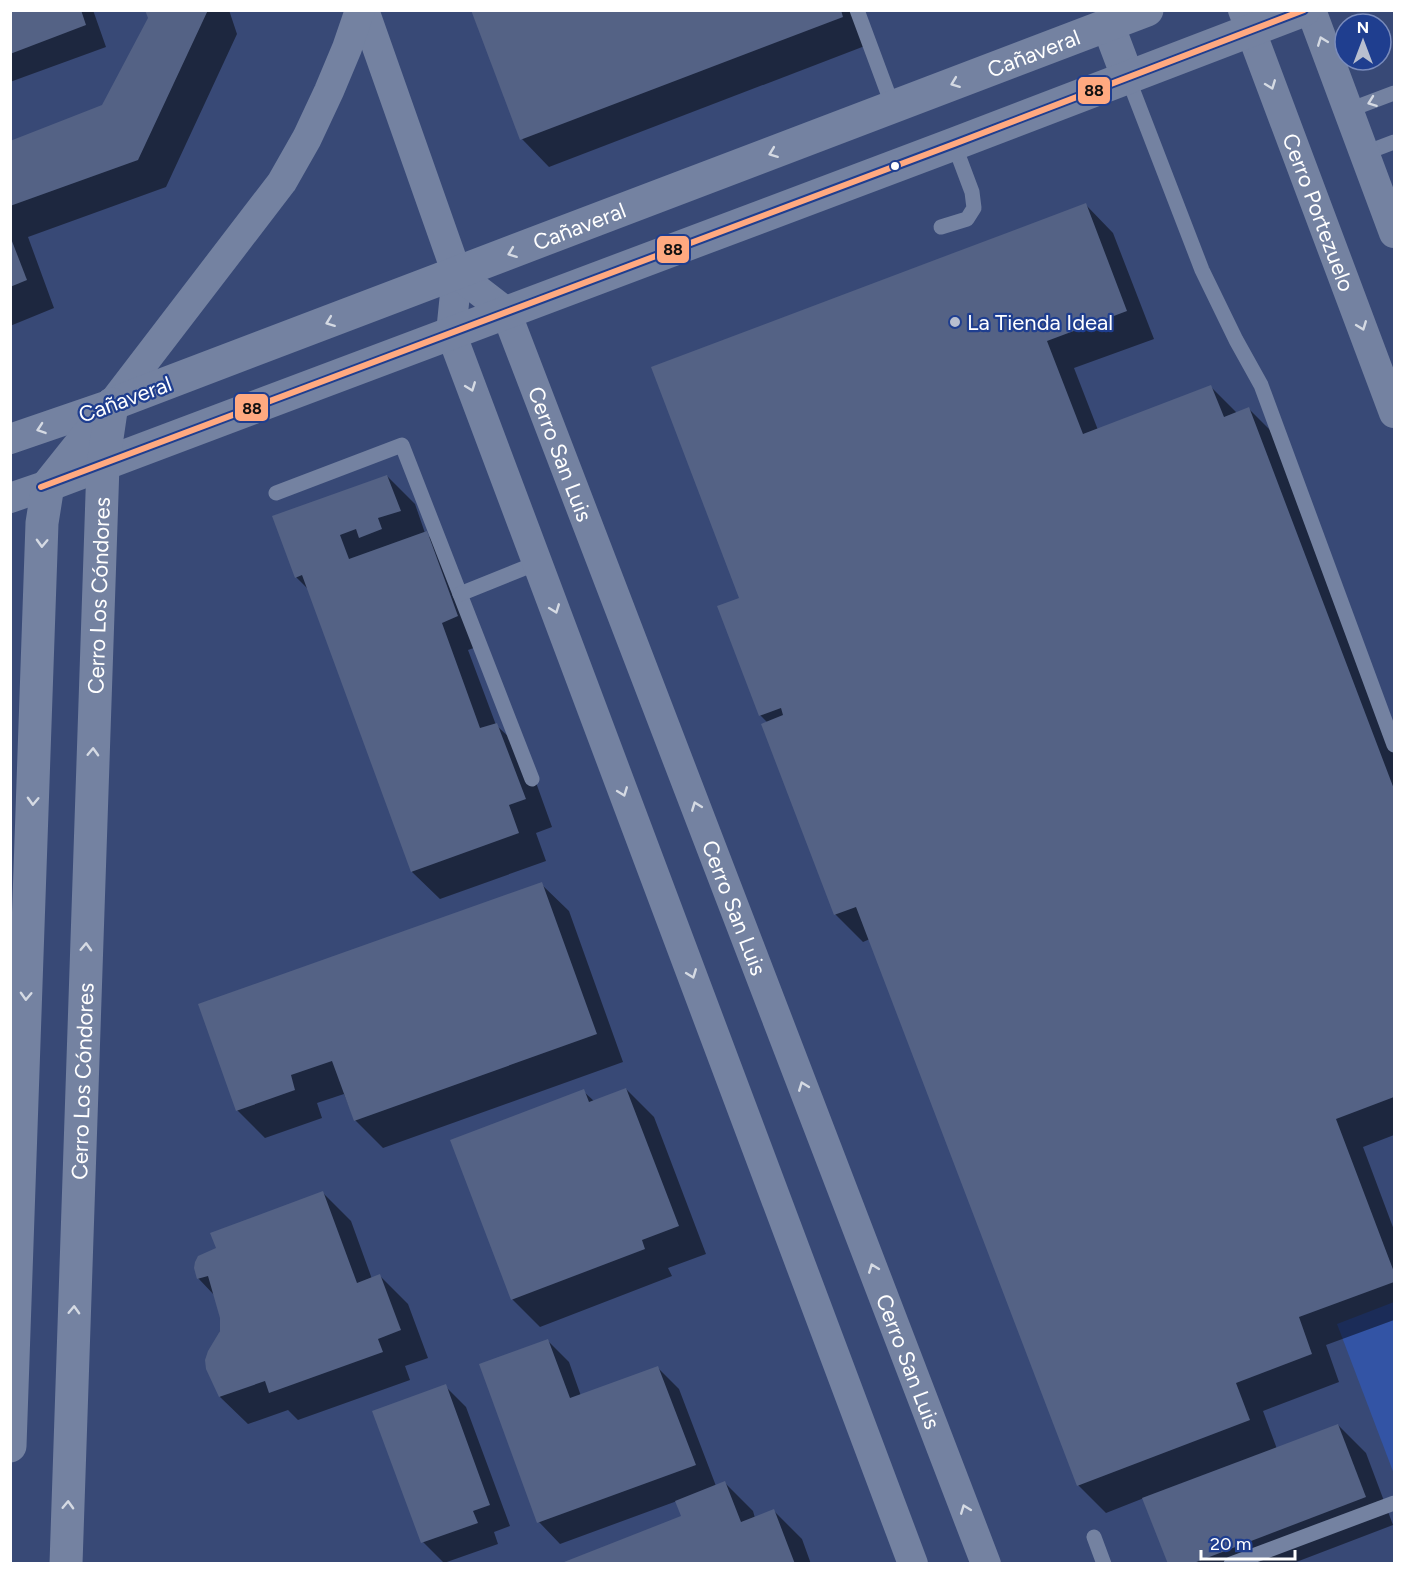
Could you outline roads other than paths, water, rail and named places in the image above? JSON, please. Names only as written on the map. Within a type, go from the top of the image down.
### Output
[{"type":"street","points":[[362,10],[457,274],[451,333],[913,1563]]},
{"type":"street","points":[[10,1446],[42,523],[48,485],[282,182],[307,138],[329,91],[362,10]]},
{"type":"street","name":"Cañaveral","points":[[10,439],[112,404],[457,274],[1147,10]]},
{"type":"street","points":[[10,498],[103,465],[1128,78],[1247,20],[1304,10]]},
{"type":"street","points":[[1311,10],[1395,233]]},
{"type":"street","name":"Cerro Portezuelo","points":[[1247,20],[1395,413]]},
{"type":"street","points":[[1108,26],[1128,78]]},
{"type":"street","points":[[457,274],[506,312]]},
{"type":"street","name":"Cerro San Luis","points":[[506,312],[986,1563]]},
{"type":"street","name":"Cerro Los Cóndores","points":[[66,1563],[103,465],[112,404]]},
{"type":"lane","points":[[857,10],[893,107]]},
{"type":"lane","points":[[1128,78],[1202,270],[1223,315],[1261,385],[1395,746]]},
{"type":"lane","points":[[1349,110],[1395,93]]},
{"type":"lane","points":[[1365,153],[1395,142]]},
{"type":"lane","points":[[942,228],[967,219],[974,207],[972,192],[954,144]]},
{"type":"lane","points":[[276,493],[402,445],[532,779]]},
{"type":"lane","points":[[460,594],[537,563]]},
{"type":"lane","points":[[1231,1563],[1395,1503]]},
{"type":"lane","points":[[1094,1537],[1104,1563]]},
{"type":"place","name":"La Tienda Ideal","points":[[955,322]]}]
